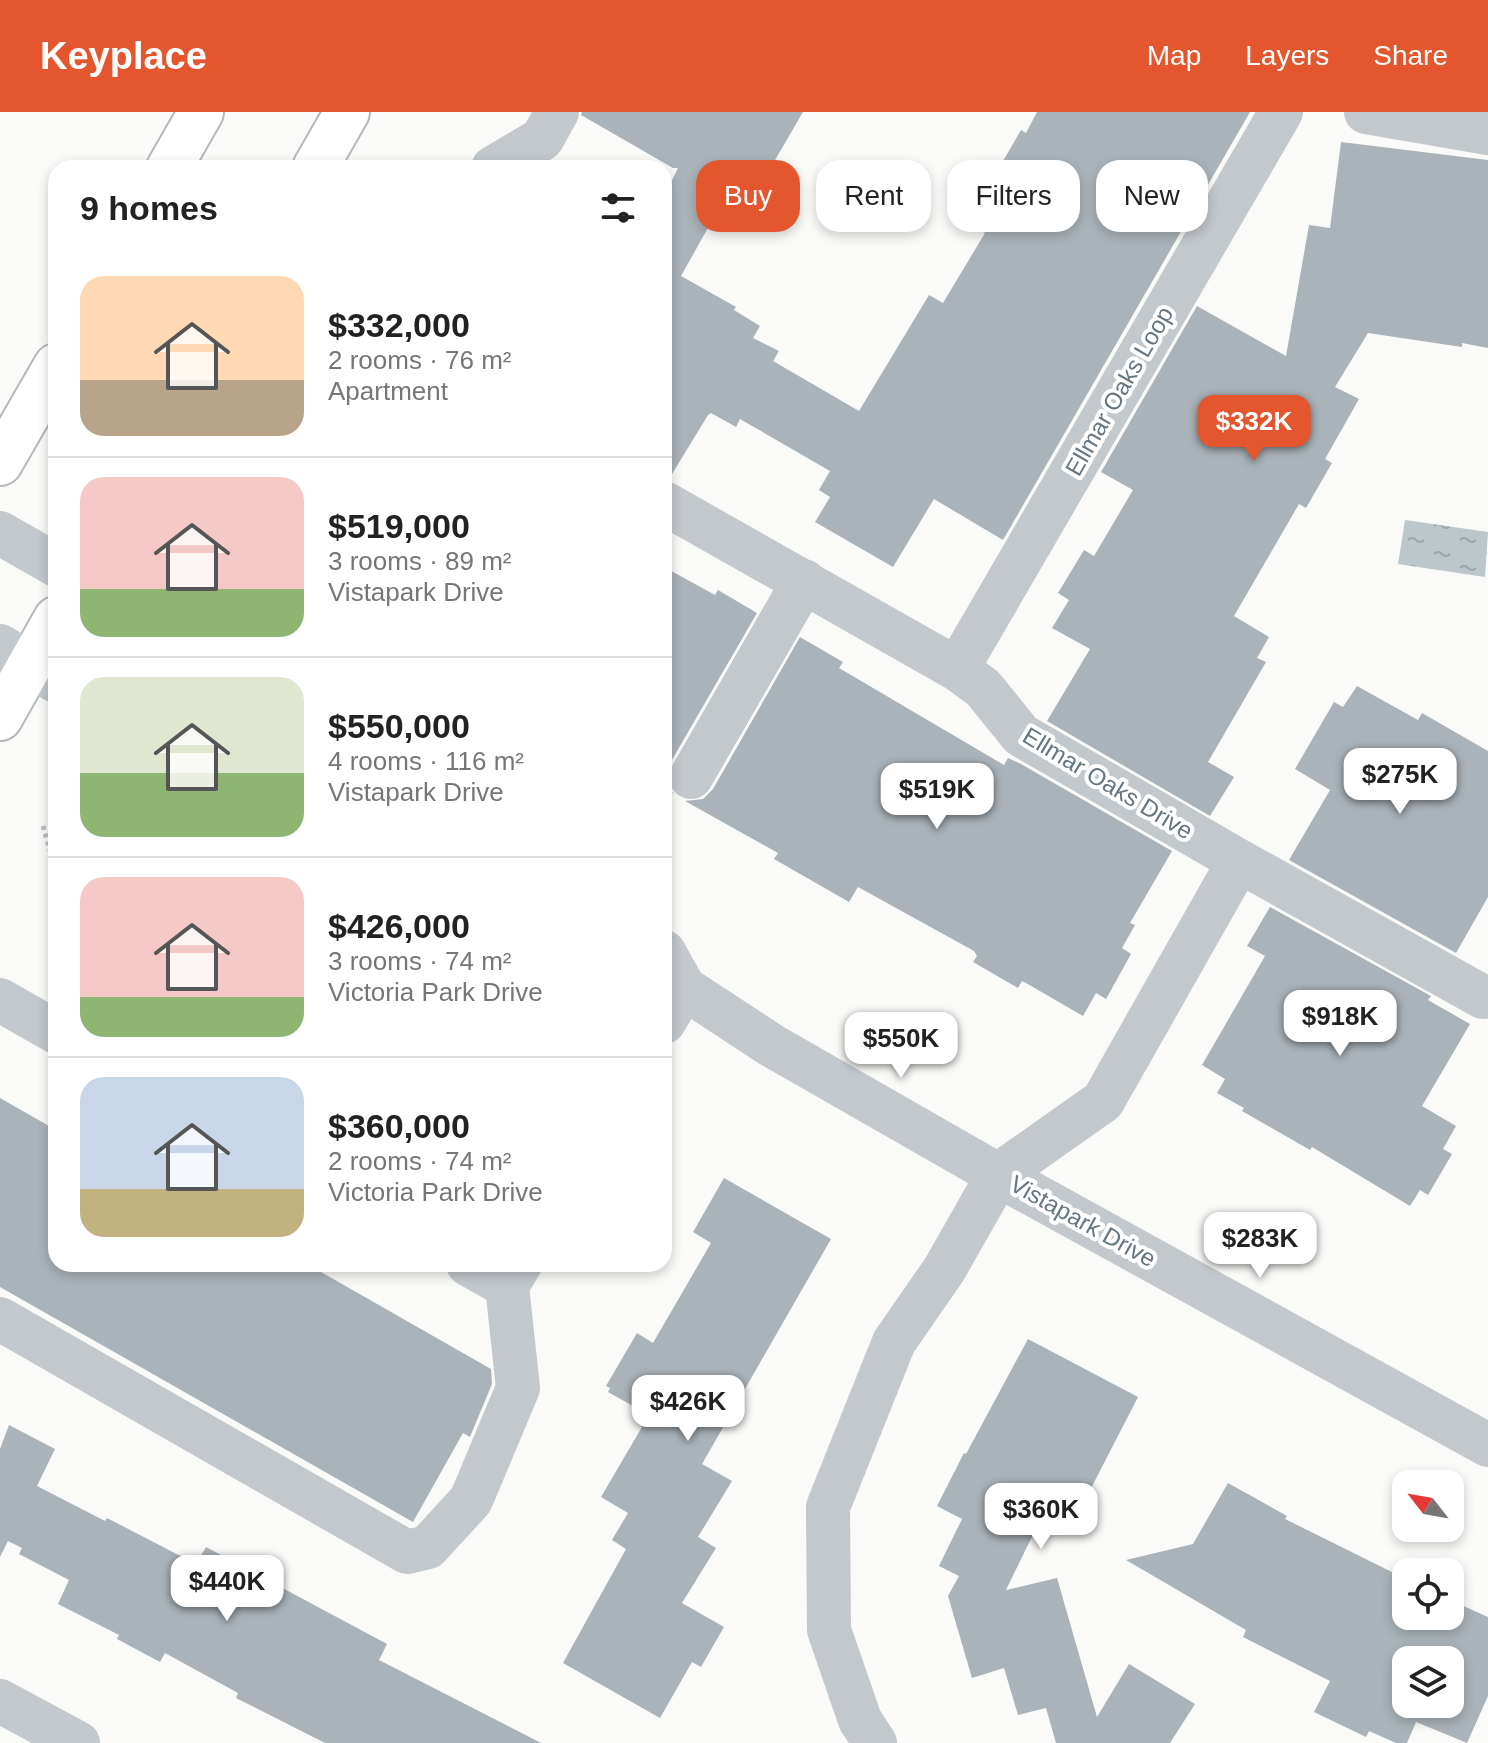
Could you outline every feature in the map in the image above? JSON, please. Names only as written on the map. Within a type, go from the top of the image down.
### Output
[{"type":"highway","points":[[174,160],[201,112]]},
{"type":"highway","points":[[320,160],[347,112]]},
{"type":"highway","points":[[0,463],[48,380]]},
{"type":"highway","points":[[0,718],[48,632]]},
{"type":"street","points":[[507,160],[542,139],[557,112]]},
{"type":"street","name":"Ellmar Oaks Loop","points":[[957,669],[1281,112]]},
{"type":"street","points":[[1366,112],[1488,133]]},
{"type":"street","name":"Ellmar Oaks Drive","points":[[672,507],[957,669],[983,688],[1021,735],[1483,997]]},
{"type":"street","points":[[0,533],[48,560]]},
{"type":"street","points":[[691,777],[804,581]]},
{"type":"street","points":[[875,1743],[860,1720],[829,1630],[828,1507],[894,1342],[944,1270],[998,1175],[1103,1101],[1239,861]]},
{"type":"street","name":"Vistapark Drive","points":[[672,990],[998,1175],[1488,1445]]},
{"type":"street","points":[[1,1002],[48,1028]]},
{"type":"street","points":[[0,1319],[407,1552],[428,1547],[471,1500],[518,1388],[513,1275]]},
{"type":"street","points":[[0,1701],[78,1743]]},
{"type":"path","points":[[43,826],[48,843]]},
{"type":"water","points":[[1405,520],[1488,532],[1485,577],[1398,564]]},
{"type":"building","points":[[582,112],[803,112],[775,160],[696,160],[696,232],[706,232],[681,276],[736,307],[734,310],[760,326],[753,338],[779,351],[773,361],[859,411],[929,295],[943,303],[983,232],[1080,232],[1080,160],[1004,160],[1021,130],[1026,133],[1037,112],[1250,112],[1208,185],[1208,160],[1096,160],[1096,232],[1181,232],[1003,540],[934,499],[893,567],[815,522],[830,497],[819,490],[830,471],[740,419],[736,427],[711,413],[708,415],[672,474],[672,180],[678,168],[672,167],[672,160],[659,160],[581,115]]},
{"type":"building","points":[[1341,142],[1488,160],[1488,348],[1368,333],[1335,387],[1359,399],[1325,459],[1332,463],[1306,508],[1299,504],[1234,616],[1269,637],[1257,658],[1266,662],[1208,762],[1234,777],[1210,816],[1047,721],[1090,649],[1052,628],[1069,600],[1058,593],[1084,550],[1094,556],[1133,490],[1101,472],[1197,306],[1286,356],[1309,225],[1330,228]]},
{"type":"building","points":[[672,571],[715,595],[718,590],[757,613],[672,760]]},
{"type":"building","points":[[800,637],[843,662],[839,668],[1004,765],[1008,758],[1021,764],[1172,851],[1130,923],[1135,925],[1122,948],[1131,954],[1106,999],[1096,993],[1083,1016],[1022,981],[1018,988],[973,962],[977,956],[974,951],[858,887],[849,902],[774,859],[778,853],[685,801],[703,799],[713,789]]},
{"type":"building","points":[[1357,686],[1418,720],[1422,713],[1488,751],[1488,897],[1456,953],[1289,860],[1330,790],[1295,769],[1334,702],[1343,707]]},
{"type":"building","points":[[1270,907],[1431,996],[1428,1000],[1470,1024],[1422,1106],[1456,1126],[1443,1149],[1452,1154],[1428,1195],[1420,1190],[1410,1206],[1312,1147],[1310,1150],[1242,1111],[1244,1108],[1217,1093],[1225,1079],[1202,1065],[1265,956],[1247,946]]},
{"type":"building","points":[[0,1098],[48,1125],[48,1272],[321,1272],[491,1369],[492,1384],[470,1437],[463,1433],[413,1522],[0,1287]]},
{"type":"building","points":[[724,1178],[831,1239],[702,1464],[732,1481],[698,1537],[716,1548],[682,1603],[724,1627],[701,1667],[692,1662],[660,1718],[563,1663],[626,1549],[612,1540],[628,1513],[601,1497],[649,1415],[608,1392],[610,1388],[606,1386],[637,1333],[653,1343],[711,1243],[693,1232]]},
{"type":"building","points":[[1028,1339],[1138,1397],[1086,1498],[1058,1483],[1006,1590],[1057,1578],[1097,1717],[1129,1664],[1195,1704],[1170,1743],[1056,1743],[1046,1708],[1018,1715],[1004,1668],[972,1678],[948,1596],[959,1576],[939,1566],[962,1519],[937,1506]]},
{"type":"building","points":[[9,1425],[55,1449],[37,1486],[196,1564],[206,1547],[387,1644],[379,1660],[541,1743],[325,1743],[236,1698],[238,1693],[165,1653],[160,1662],[117,1639],[119,1635],[58,1604],[69,1580],[19,1554],[22,1548],[8,1541],[0,1557],[0,1449]]},
{"type":"building","points":[[1228,1483],[1287,1516],[1285,1519],[1392,1572],[1392,1630],[1464,1630],[1464,1606],[1488,1617],[1488,1696],[1467,1743],[1416,1722],[1407,1743],[1396,1743],[1369,1731],[1366,1737],[1314,1712],[1330,1681],[1243,1637],[1246,1630],[1126,1560],[1193,1544]]}]
